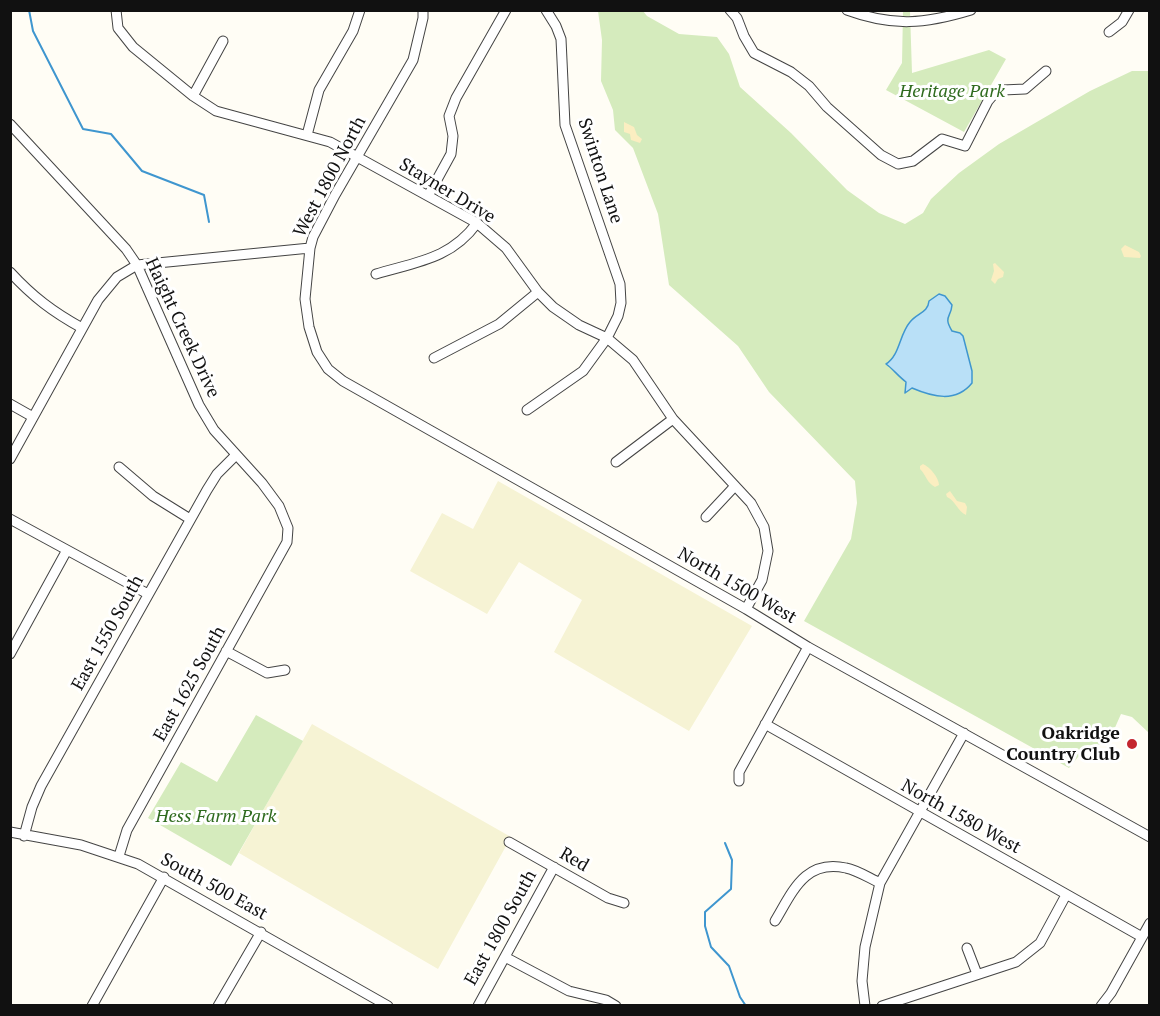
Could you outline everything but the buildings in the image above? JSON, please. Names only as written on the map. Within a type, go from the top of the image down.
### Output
[{"type":"street","name":"Stayner Drive","points":[[116,10],[118,28],[133,47],[193,96],[216,111],[330,142],[477,224],[506,248],[538,292],[567,318],[607,338],[633,360],[673,419],[751,503],[764,527],[768,551],[762,580],[746,609]]},
{"type":"street","points":[[307,135],[319,90],[353,31],[360,10]]},
{"type":"street","name":"West 1800 North","points":[[317,352],[309,327],[305,299],[312,237],[413,60],[423,10]]},
{"type":"street","points":[[428,196],[451,154],[453,136],[449,116],[456,98],[506,10]]},
{"type":"street","name":"Swinton Lane","points":[[527,410],[583,371],[607,338],[618,316],[621,303],[620,284],[565,125],[561,39],[546,10]]},
{"type":"street","points":[[730,10],[737,18],[754,52],[791,72],[809,86],[827,107],[881,154],[897,164],[913,161],[942,139],[965,146],[988,101],[994,94],[1003,90],[1025,89],[1046,71]]},
{"type":"street","points":[[850,11],[877,20],[893,22],[926,21],[971,10]]},
{"type":"street","points":[[1109,32],[1122,22],[1129,10]]},
{"type":"street","points":[[193,96],[224,41]]},
{"type":"street","name":"Haight Creek Drive","points":[[10,124],[126,249],[137,266],[199,405],[214,430],[262,483],[279,506],[288,528]]},
{"type":"street","points":[[376,274],[447,252],[477,224]]},
{"type":"street","points":[[10,459],[98,300],[117,278],[137,266],[310,248]]},
{"type":"street","points":[[10,272],[31,295],[57,314],[82,328]]},
{"type":"street","points":[[435,358],[499,324],[538,292]]},
{"type":"street","name":"North 1500 West","points":[[317,352],[328,369],[343,381],[746,609],[808,647],[1149,837]]},
{"type":"street","points":[[10,404],[33,417]]},
{"type":"street","points":[[616,462],[673,419]]},
{"type":"street","name":"East 1550 South","points":[[24,836],[41,786],[190,519],[218,474],[236,455]]},
{"type":"street","points":[[119,467],[153,496],[190,519]]},
{"type":"street","points":[[706,517],[735,486]]},
{"type":"street","points":[[10,519],[148,594]]},
{"type":"street","name":"East 1625 South","points":[[119,856],[127,830],[287,542],[288,528]]},
{"type":"street","points":[[10,654],[67,550]]},
{"type":"street","points":[[739,781],[739,772],[808,647]]},
{"type":"street","points":[[226,651],[267,673],[285,670]]},
{"type":"street","name":"North 1580 West","points":[[765,724],[1142,937]]},
{"type":"street","points":[[865,1005],[862,981],[864,947],[880,883],[964,734]]},
{"type":"street","name":"South 500 East","points":[[10,832],[81,845],[119,856],[164,877],[388,1005]]},
{"type":"street","name":"Red","points":[[509,842],[608,898],[624,903]]},
{"type":"street","points":[[776,921],[794,889],[807,873],[826,866],[848,868],[880,883]]},
{"type":"street","name":"East 1800 South","points":[[477,1005],[554,867]]},
{"type":"street","points":[[92,1005],[164,877]]},
{"type":"street","points":[[882,1005],[1016,962],[1040,943],[1066,895]]},
{"type":"street","points":[[1101,1005],[1111,993],[1149,923]]},
{"type":"street","points":[[218,1005],[261,932]]},
{"type":"street","points":[[967,948],[977,974]]},
{"type":"street","points":[[505,957],[569,991],[606,1000],[616,1005]]},
{"type":"shaded area","points":[[498,481],[752,626],[689,731],[554,652],[582,600],[519,562],[487,614],[410,571],[442,513],[473,529]]},
{"type":"shaded area","points":[[312,724],[511,837],[438,969],[239,853]]},
{"type":"green space","points":[[598,11],[643,11],[647,16],[679,34],[717,37],[729,54],[740,87],[791,133],[847,190],[879,213],[905,224],[923,213],[931,199],[959,173],[999,144],[1090,91],[1132,71],[1149,71],[1149,733],[1132,717],[1121,714],[1109,741],[1083,751],[1069,768],[804,621],[851,539],[857,503],[855,481],[769,392],[738,346],[669,285],[658,214],[633,148],[615,130],[613,110],[601,81],[602,40]]},
{"type":"green space","name":"Heritage Park","points":[[903,11],[910,11],[912,73],[989,50],[1006,59],[964,132],[886,90],[902,63]]},
{"type":"green space","name":"Hess Farm Park","points":[[256,715],[303,741],[231,866],[148,818],[181,762],[217,782]]},
{"type":"sand","points":[[624,122],[634,127],[637,135],[642,139],[640,143],[631,140],[630,134],[624,132]]},
{"type":"sand","points":[[1125,245],[1139,252],[1140,258],[1124,257],[1121,249]]},
{"type":"sand","points":[[995,263],[1004,272],[1003,277],[995,284],[991,280]]},
{"type":"sand","points":[[923,464],[934,473],[939,485],[935,487],[928,481],[920,469]]},
{"type":"sand","points":[[950,491],[957,501],[965,503],[966,515],[947,497],[946,494]]},
{"type":"water","points":[[939,294],[945,296],[952,305],[948,322],[952,331],[963,336],[972,371],[972,383],[952,396],[936,396],[912,388],[905,393],[906,382],[886,364],[897,350],[906,327],[924,311],[929,301]]},
{"type":"waterway","points":[[29,10],[33,31],[83,129],[111,134],[142,171],[204,195],[209,222]]},
{"type":"waterway","points":[[725,843],[732,860],[731,889],[705,912],[705,926],[711,947],[729,966],[740,997],[746,1006]]},
{"type":"place","name":"Oakridge Country Club","points":[[1132,744]]}]
